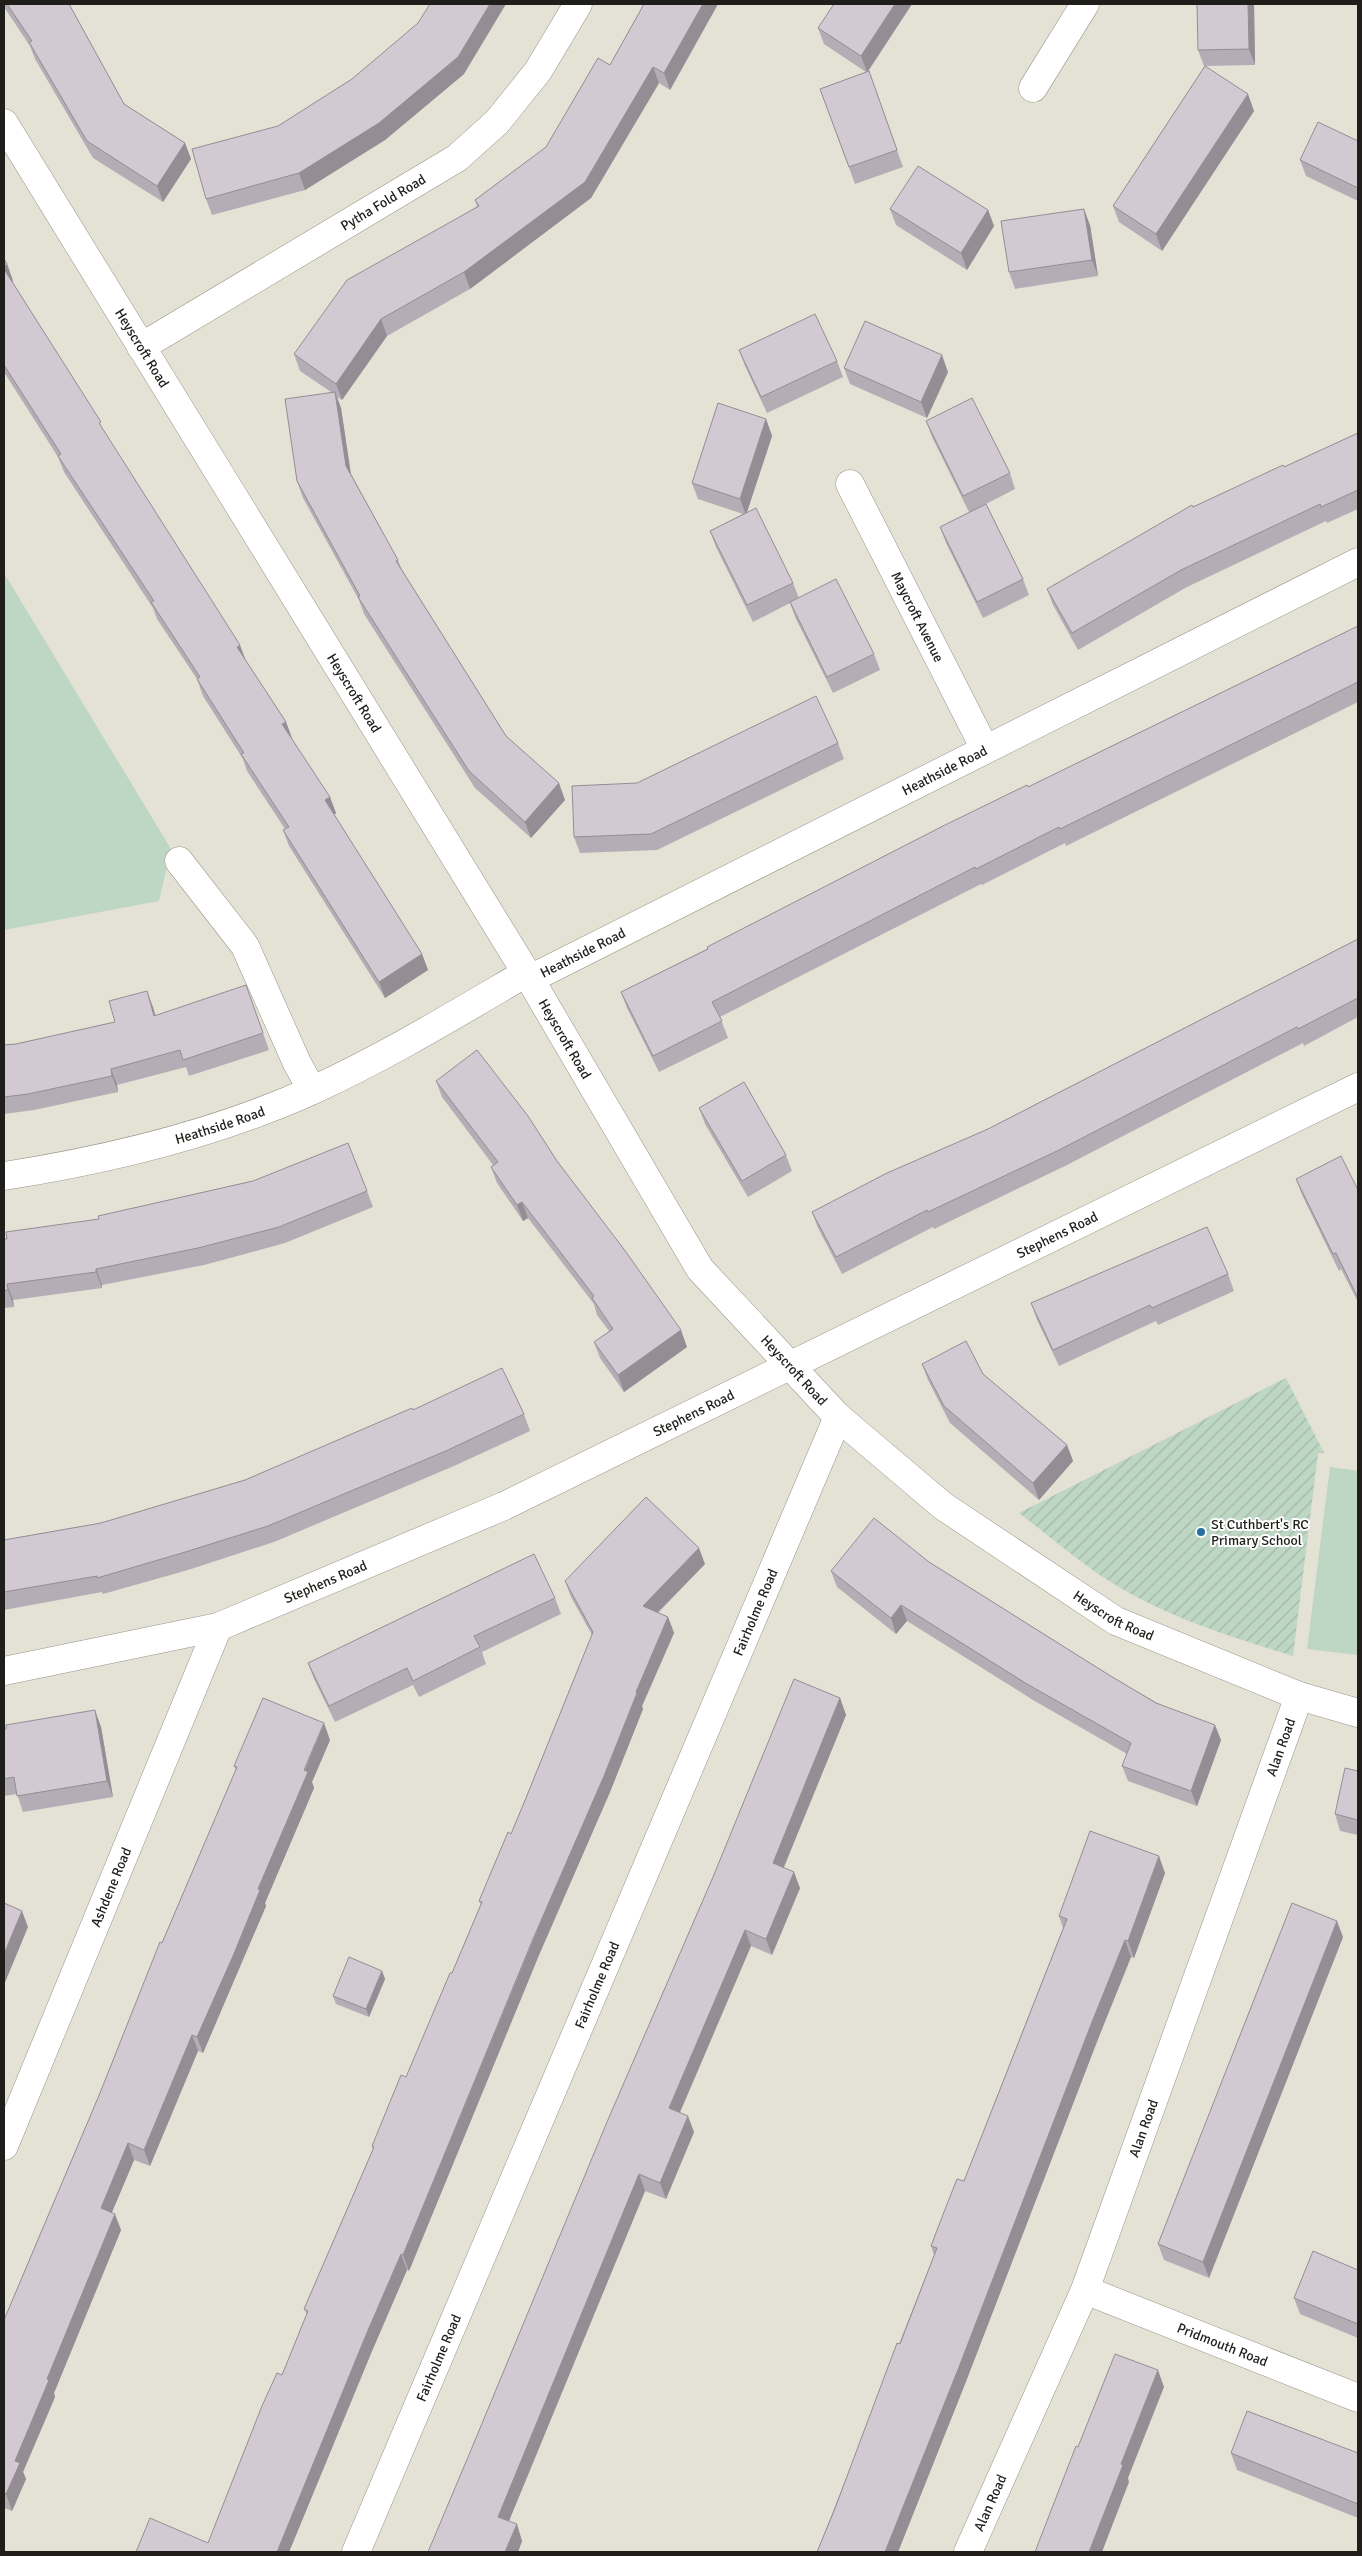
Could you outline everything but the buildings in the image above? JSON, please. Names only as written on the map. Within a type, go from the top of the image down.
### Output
[{"type":"street","name":"Pytha Fold Road","points":[[141,347],[457,158],[497,122],[538,70],[578,4]]},
{"type":"street","points":[[1033,88],[1085,4]]},
{"type":"street","name":"Heyscroft Road","points":[[4,123],[528,976],[700,1269],[838,1417],[943,1506],[1116,1621],[1299,1696],[1358,1713]]},
{"type":"street","name":"Maycroft Avenue","points":[[850,484],[985,749]]},
{"type":"street","name":"Heathside Road","points":[[4,1176],[123,1153],[218,1126],[312,1090],[409,1042],[528,976],[1358,562]]},
{"type":"street","points":[[179,861],[246,946],[297,1063],[312,1090]]},
{"type":"street","name":"Stephens Road","points":[[4,1671],[218,1627],[504,1506],[792,1367],[1358,1087]]},
{"type":"street","name":"Fairholme Road","points":[[356,2552],[838,1417]]},
{"type":"street","name":"Ashdene Road","points":[[4,2146],[218,1627]]},
{"type":"street","name":"Alan Road","points":[[968,2552],[1086,2290],[1299,1696]]},
{"type":"street","name":"Pridmouth Road","points":[[1086,2290],[1358,2398]]},
{"type":"green space","points":[[4,573],[171,849],[159,901],[4,930]]},
{"type":"green space","name":"St Cuthbert's RC Primary School","points":[[1286,1378],[1324,1453],[1318,1453],[1293,1656],[1219,1632],[1148,1603],[1092,1570],[1019,1513]]},
{"type":"green space","points":[[1330,1467],[1358,1471],[1358,1655],[1307,1649]]},
{"type":"place","name":"St Cuthbert's RC Primary School","points":[[1201,1532]]}]
